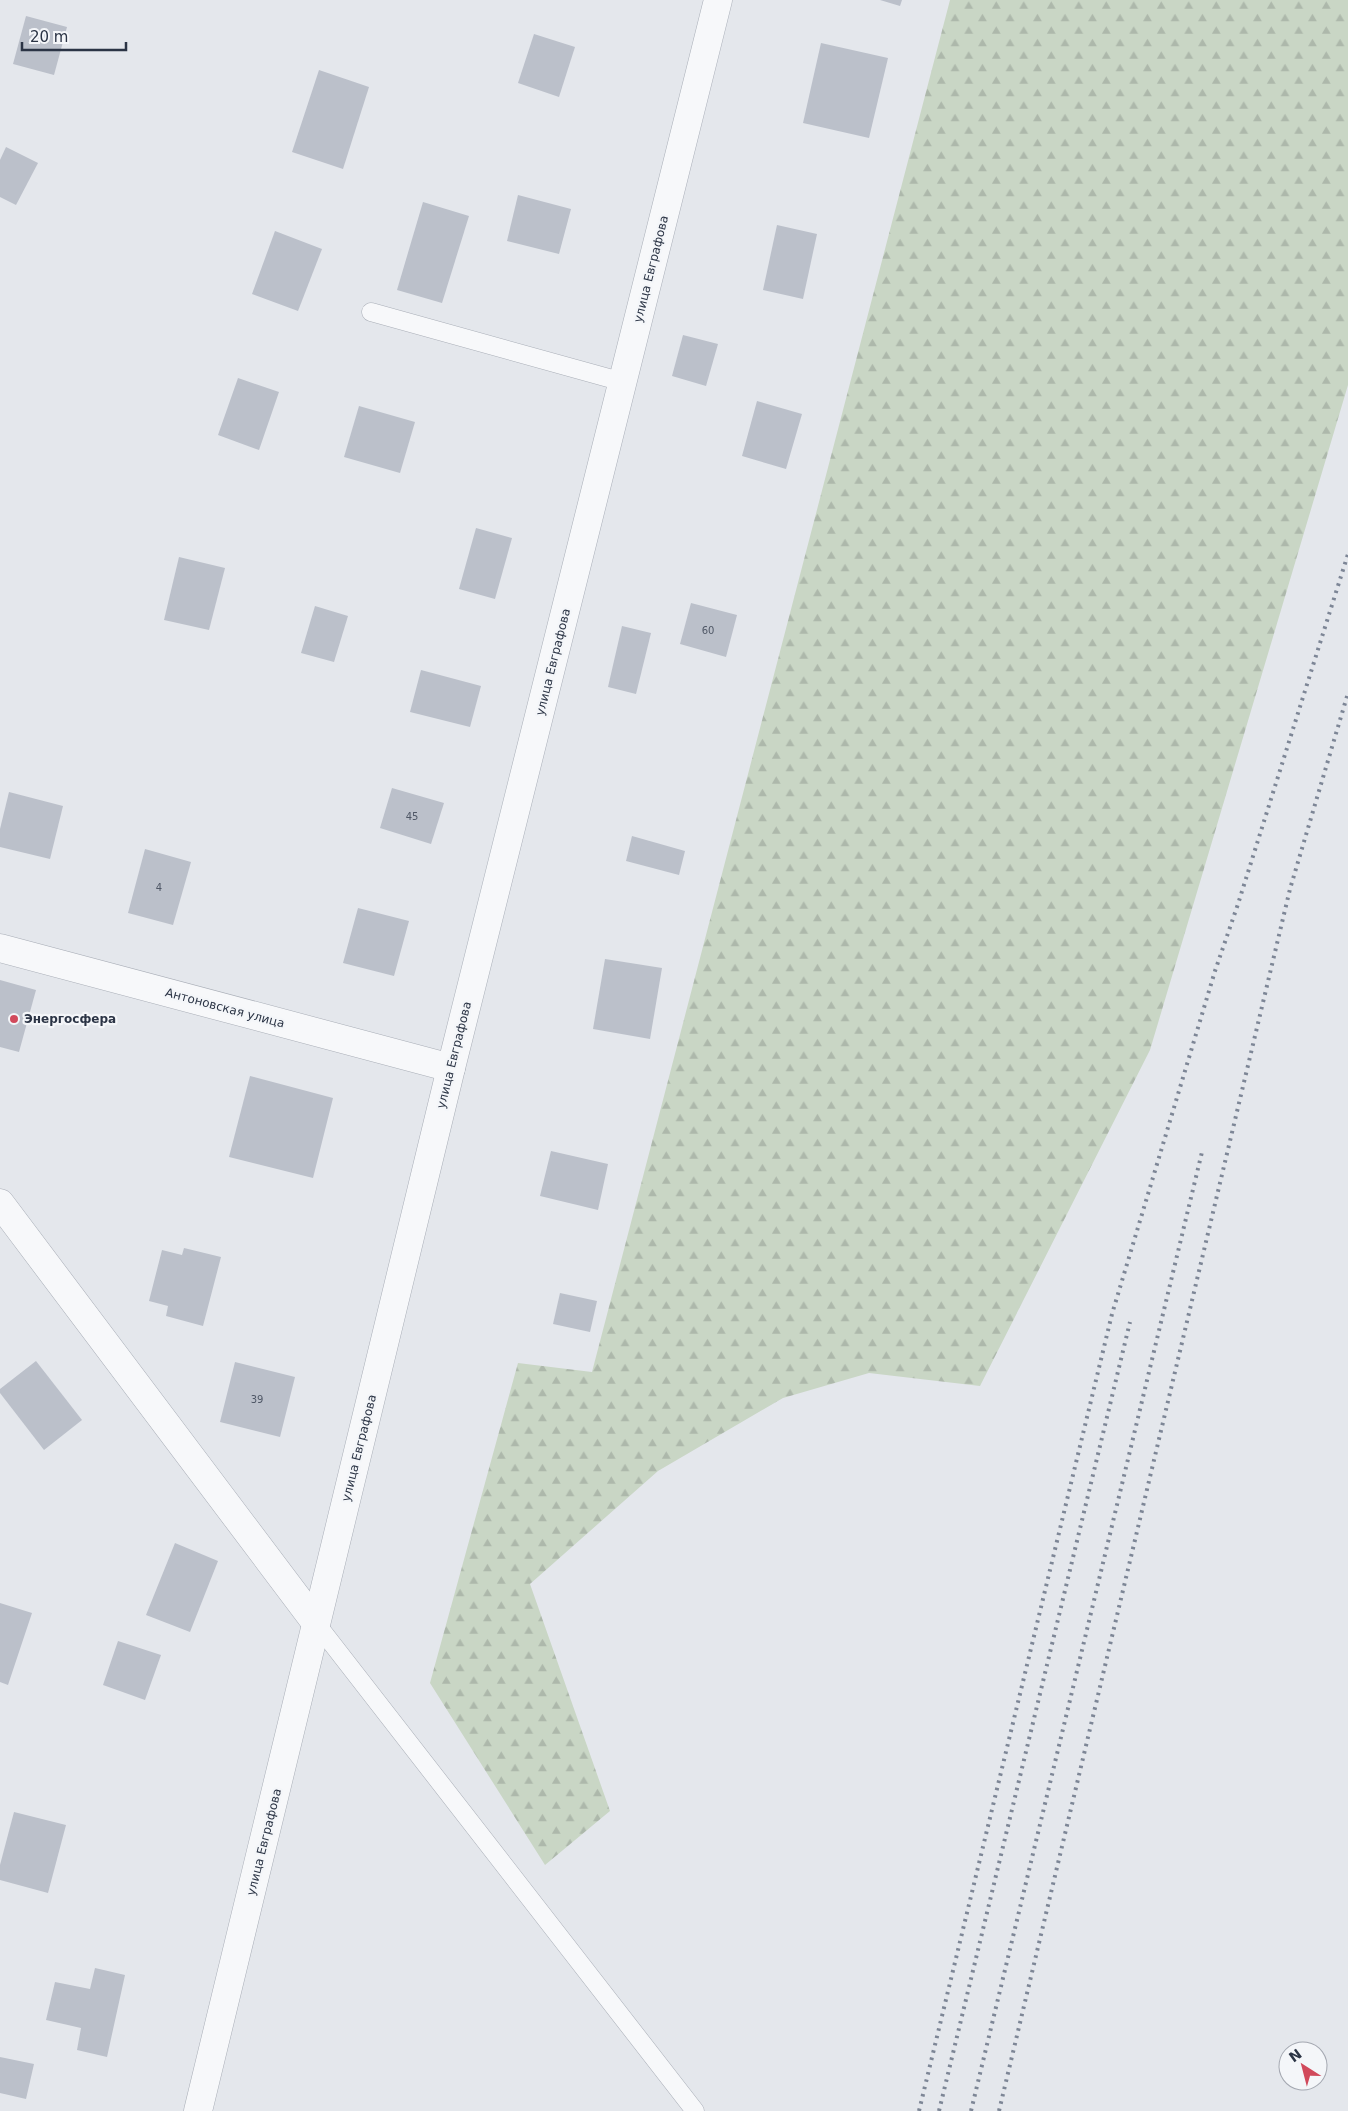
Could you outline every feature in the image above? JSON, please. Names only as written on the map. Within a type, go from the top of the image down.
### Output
[{"type":"street","name":"улица Евграфова","points":[[198,2111],[451,1068],[718,0]]},
{"type":"street","name":"Антоновская улица","points":[[0,948],[451,1068]]},
{"type":"street","points":[[0,1203],[316,1623]]},
{"type":"lane","points":[[371,312],[623,382]]},
{"type":"lane","points":[[316,1623],[695,2111]]},
{"type":"green space","points":[[950,0],[1348,0],[1348,385],[1150,1050],[980,1386],[869,1373],[783,1398],[658,1471],[530,1584],[610,1811],[545,1865],[430,1683],[518,1363],[592,1372]]},
{"type":"building","points":[[880,0],[902,0],[900,6]]},
{"type":"building","points":[[26,16],[67,27],[54,75],[13,64]]},
{"type":"building","points":[[534,34],[575,47],[559,97],[518,83]]},
{"type":"building","points":[[821,43],[888,58],[869,138],[803,123]]},
{"type":"building","points":[[319,70],[369,87],[343,169],[292,152]]},
{"type":"building","points":[[6,147],[38,163],[16,205],[0,197],[0,160]]},
{"type":"building","points":[[518,195],[571,209],[559,254],[507,241]]},
{"type":"building","points":[[423,202],[469,216],[442,303],[397,290]]},
{"type":"building","points":[[777,225],[817,234],[803,299],[763,290]]},
{"type":"building","points":[[275,231],[322,249],[298,311],[252,294]]},
{"type":"building","points":[[683,335],[718,344],[706,386],[672,376]]},
{"type":"building","points":[[238,378],[279,392],[259,450],[218,435]]},
{"type":"building","points":[[757,401],[802,414],[786,469],[742,456]]},
{"type":"building","points":[[359,406],[415,422],[400,473],[344,457]]},
{"type":"building","points":[[476,528],[512,538],[495,599],[459,589]]},
{"type":"building","points":[[179,557],[225,568],[209,630],[164,620]]},
{"type":"building","points":[[691,603],[737,615],[726,657],[680,644]]},
{"type":"building","points":[[315,606],[348,616],[334,662],[301,653]]},
{"type":"building","points":[[622,626],[651,633],[636,694],[608,687]]},
{"type":"building","points":[[421,670],[481,686],[470,727],[410,712]]},
{"type":"building","points":[[392,788],[444,803],[431,844],[380,828]]},
{"type":"building","points":[[9,792],[63,806],[50,859],[0,847],[0,829]]},
{"type":"building","points":[[632,836],[685,851],[679,875],[626,861]]},
{"type":"building","points":[[145,849],[191,862],[173,925],[128,913]]},
{"type":"building","points":[[358,908],[409,921],[394,976],[343,963]]},
{"type":"building","points":[[605,959],[662,968],[650,1039],[593,1029]]},
{"type":"building","name":"Энергосфера","points":[[0,980],[36,990],[19,1052],[0,1047]]},
{"type":"building","points":[[250,1076],[333,1098],[313,1178],[229,1157]]},
{"type":"building","points":[[551,1151],[608,1164],[598,1210],[540,1196]]},
{"type":"building","points":[[184,1248],[221,1257],[203,1326],[166,1316],[168,1306],[149,1301],[162,1250],[182,1255]]},
{"type":"building","points":[[560,1293],[597,1301],[590,1332],[553,1324]]},
{"type":"building","points":[[36,1361],[82,1420],[44,1450],[0,1393],[0,1389]]},
{"type":"building","points":[[235,1362],[295,1377],[280,1437],[220,1422]]},
{"type":"building","points":[[175,1543],[218,1561],[190,1632],[146,1615]]},
{"type":"building","points":[[0,1603],[32,1613],[8,1685],[0,1682]]},
{"type":"building","points":[[118,1641],[161,1655],[145,1700],[103,1685]]},
{"type":"building","points":[[14,1812],[66,1825],[48,1893],[0,1880],[0,1865]]},
{"type":"building","points":[[95,1968],[125,1975],[107,2057],[77,2050],[81,2028],[46,2020],[55,1982],[90,1989]]},
{"type":"building","points":[[0,2057],[34,2064],[26,2099],[0,2093]]},
{"type":"railway","points":[[919,2111],[1112,1314],[1215,971],[1238,904],[1348,554]]},
{"type":"railway","points":[[999,2111],[1290,889],[1348,693]]},
{"type":"railway","points":[[971,2111],[1202,1152]]},
{"type":"railway","points":[[939,2111],[1130,1322]]},
{"type":"place","name":"Энергосфера","points":[[14,1019]]}]
